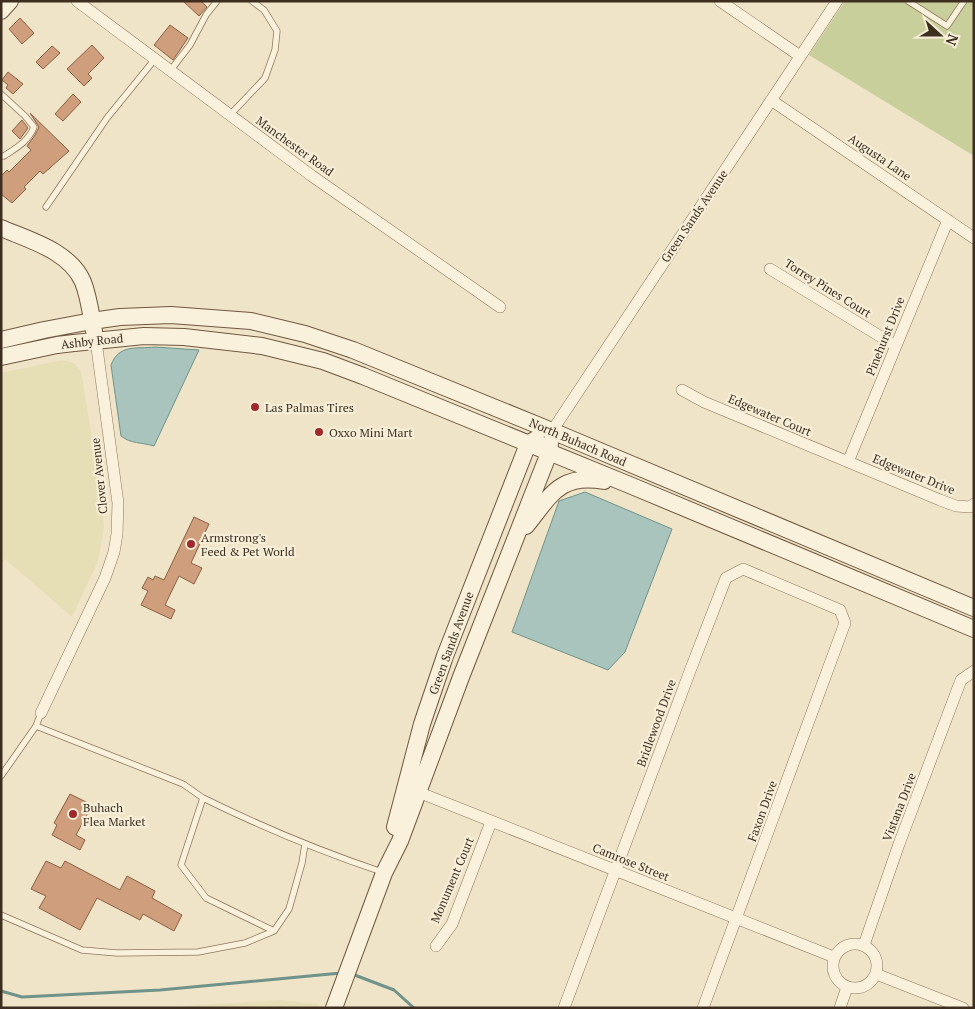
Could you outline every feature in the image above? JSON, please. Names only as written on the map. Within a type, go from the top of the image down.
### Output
[{"type":"main road","points":[[1,11],[10,1]]},
{"type":"main road","points":[[1,228],[50,249],[76,269],[83,283],[96,341]]},
{"type":"main road","name":"North Buhach Road","points":[[172,315],[251,321],[305,334],[382,362],[552,431],[974,608]]},
{"type":"main road","name":"Ashby Road","points":[[1,340],[92,321],[120,317],[172,315]]},
{"type":"main road","name":"Ashby Road","points":[[1,357],[57,345],[144,336],[184,337]]},
{"type":"main road","name":"North Buhach Road","points":[[184,337],[262,346],[322,361],[632,486],[974,629]]},
{"type":"main road","points":[[322,361],[331,355],[364,365],[382,362]]},
{"type":"main road","name":"Green Sands Avenue","points":[[384,873],[389,847],[422,724],[462,611],[528,444],[552,431]]},
{"type":"main road","name":"Green Sands Avenue","points":[[336,1004],[384,873],[400,841],[461,677],[549,452],[552,431]]},
{"type":"main road","points":[[516,539],[550,495],[563,484],[584,478],[632,486]]},
{"type":"street","name":"Manchester Road","points":[[77,1],[312,176],[500,307]]},
{"type":"street","points":[[720,1],[800,56]]},
{"type":"street","name":"Green Sands Avenue","points":[[552,431],[837,1]]},
{"type":"street","name":"Augusta Lane","points":[[771,100],[974,238]]},
{"type":"street","name":"Pinehurst Drive","points":[[848,462],[948,220]]},
{"type":"street","name":"Torrey Pines Court","points":[[770,269],[896,346]]},
{"type":"street","name":"Clover Avenue","points":[[41,713],[105,578],[114,552],[117,534],[118,503],[96,341]]},
{"type":"street","name":"Edgewater Court","points":[[682,390],[704,402],[848,462]]},
{"type":"street","name":"Edgewater Drive","points":[[848,462],[956,506],[972,506]]},
{"type":"street","name":"Bridlewood Drive","points":[[564,1008],[726,578],[743,569],[840,610],[845,623]]},
{"type":"street","name":"Faxon Drive","points":[[703,1008],[845,623]]},
{"type":"street","name":"Vistana Drive","points":[[864,945],[899,844],[961,680],[974,671]]},
{"type":"street","name":"Camrose Street","points":[[418,792],[834,957]]},
{"type":"street","name":"Monument Court","points":[[436,946],[452,924],[491,822]]},
{"type":"street","points":[[850,944],[864,945],[874,954],[877,960],[876,974],[868,985],[861,988],[847,987],[841,983],[833,971],[834,957],[838,951],[850,944]]},
{"type":"street","points":[[876,974],[963,1008]]},
{"type":"street","points":[[840,1008],[847,987]]},
{"type":"lane","points":[[170,71],[190,45],[206,15],[217,1]]},
{"type":"lane","points":[[230,115],[265,78],[275,50],[277,32],[264,10],[252,1]]},
{"type":"lane","points":[[908,1],[947,26],[964,1]]},
{"type":"lane","points":[[46,207],[107,118],[155,59]]},
{"type":"lane","points":[[1,94],[26,116],[34,127],[30,136],[22,144],[1,156]]},
{"type":"lane","points":[[1,776],[36,726],[41,713]]},
{"type":"lane","points":[[36,726],[183,784],[203,798],[305,844],[384,873]]},
{"type":"lane","points":[[203,798],[181,865],[206,898],[274,931]]},
{"type":"lane","points":[[1,915],[82,950],[117,953],[198,952],[245,943],[274,931],[289,909],[302,863],[305,844]]},
{"type":"shaded area","points":[[62,360],[74,363],[81,371],[101,493],[104,527],[98,561],[72,617],[5,559],[1,565],[1,373]]},
{"type":"shaded area","points":[[279,1000],[319,1004],[317,1008],[155,1008]]},
{"type":"green space","points":[[845,1],[974,1],[974,156],[809,55]]},
{"type":"water","points":[[155,347],[199,350],[154,446],[132,442],[121,436],[111,365],[114,358],[123,351]]},
{"type":"water","points":[[585,492],[672,529],[625,652],[608,670],[512,632],[559,501]]},
{"type":"building","points":[[183,1],[201,1],[207,7],[199,16]]},
{"type":"building","points":[[20,18],[34,33],[22,44],[9,29]]},
{"type":"building","points":[[170,25],[188,38],[173,60],[154,45]]},
{"type":"building","points":[[92,45],[104,58],[88,74],[92,78],[84,86],[67,69]]},
{"type":"building","points":[[52,46],[60,53],[43,69],[36,62]]},
{"type":"building","points":[[8,72],[23,84],[13,94],[6,88],[8,85],[2,80]]},
{"type":"building","points":[[73,94],[81,102],[63,121],[55,114]]},
{"type":"building","points":[[30,113],[69,151],[43,174],[40,171],[24,187],[26,189],[12,203],[1,194],[1,176],[7,170],[9,172],[31,150],[27,146],[39,127]]},
{"type":"building","points":[[22,120],[28,128],[20,139],[12,131]]},
{"type":"building","points":[[194,517],[209,524],[191,563],[202,568],[194,584],[179,576],[165,605],[175,610],[171,619],[141,605],[148,591],[142,588],[148,577],[153,580],[155,576],[164,580]]},
{"type":"building","name":"Buhach Flea Market","points":[[70,794],[92,805],[76,835],[85,840],[80,850],[52,835],[57,825],[54,823]]},
{"type":"building","points":[[46,861],[61,868],[65,861],[120,890],[127,876],[155,891],[152,898],[182,915],[174,931],[143,914],[140,920],[97,898],[80,930],[39,908],[46,896],[31,889]]},
{"type":"waterway","points":[[1,991],[22,997],[160,990],[341,973]]},
{"type":"waterway","points":[[352,974],[394,990],[414,1008]]},
{"type":"place","name":"Las Palmas Tires","points":[[255,407]]},
{"type":"place","name":"Oxxo Mini Mart","points":[[319,432]]},
{"type":"place","name":"Armstrong's Feed & Pet World","points":[[191,544]]},
{"type":"place","name":"Buhach Flea Market","points":[[73,814]]}]
